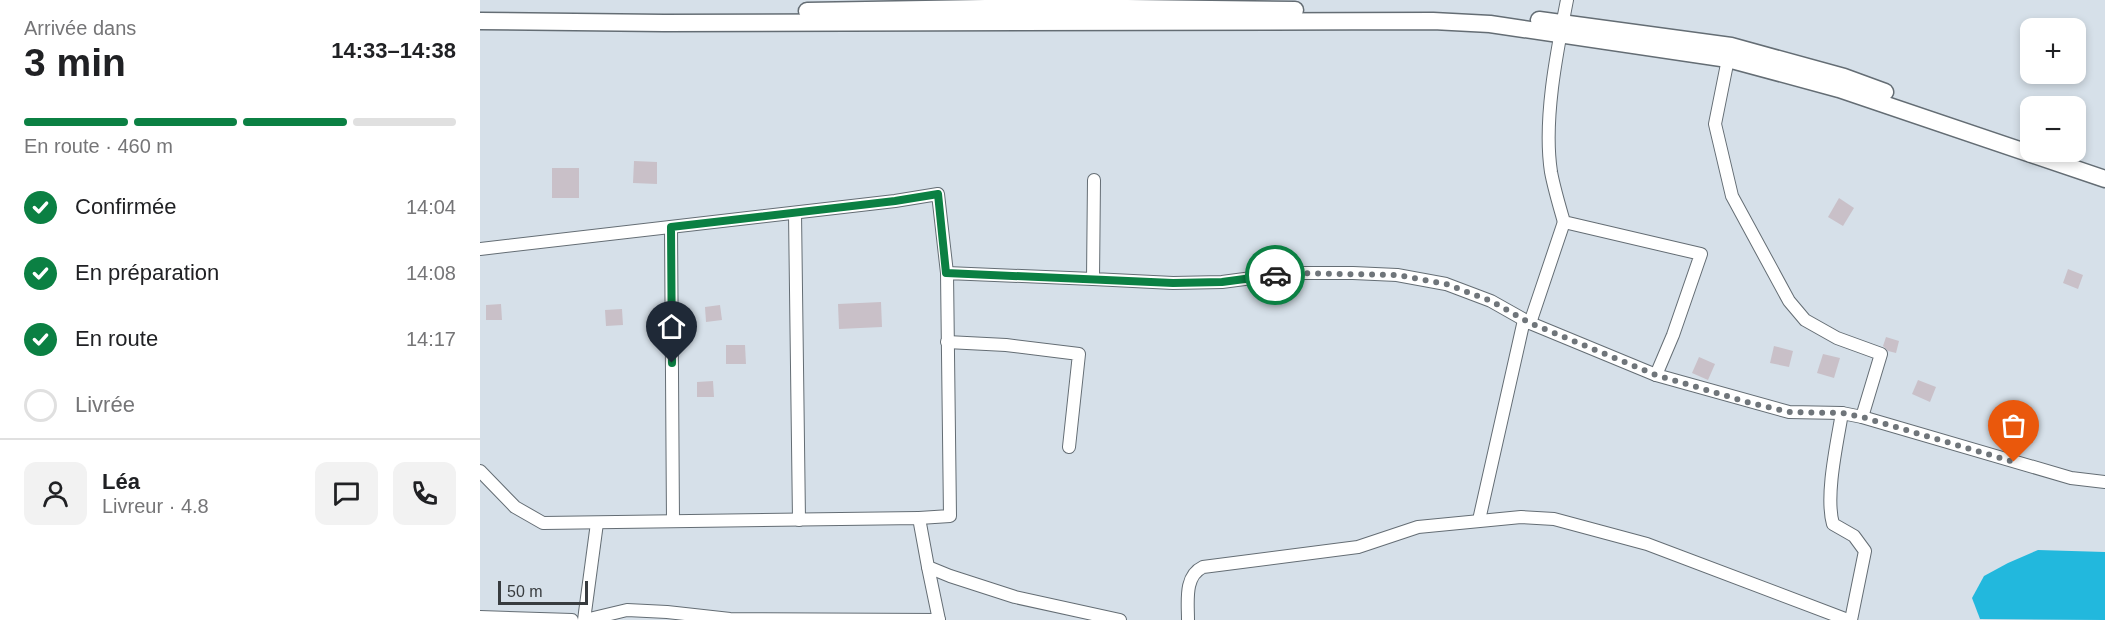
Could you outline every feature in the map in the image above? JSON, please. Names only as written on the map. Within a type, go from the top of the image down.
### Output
[{"type":"main road","points":[[480,12],[1433,21],[1561,28],[1731,46],[1844,77],[2020,142]]},
{"type":"main road","points":[[480,21],[876,16]]},
{"type":"main road","points":[[1561,28],[1728,59],[1850,92],[2020,143]]},
{"type":"main road","points":[[2066,162],[2105,179]]},
{"type":"main road","points":[[2085,162],[2105,169]]},
{"type":"street","points":[[1479,520],[1527,322],[1563,222],[1551,171],[1549,115],[1567,0]]},
{"type":"street","points":[[1728,59],[1715,124],[1732,196],[1789,301],[1805,320],[1837,338],[1881,354],[1862,417]]},
{"type":"street","points":[[1093,279],[1094,180]]},
{"type":"street","points":[[480,249],[895,201],[938,194],[946,273],[950,516],[543,523],[515,507],[480,471]]},
{"type":"street","points":[[795,213],[799,520]]},
{"type":"street","points":[[1563,222],[1701,254],[1673,335],[1656,375]]},
{"type":"street","points":[[671,227],[673,521]]},
{"type":"street","points":[[946,273],[1212,282],[1290,273],[1397,275],[1446,284],[1491,301],[1527,322],[1656,375],[1747,402],[1789,412],[1842,413],[1862,417],[2071,478],[2105,482]]},
{"type":"street","points":[[947,342],[1006,345],[1079,354],[1069,447]]},
{"type":"street","points":[[1188,620],[1190,579],[1195,571],[1203,567],[1358,547],[1418,527],[1521,517],[1554,519],[1647,543],[1849,620],[1865,551],[1854,536],[1833,524],[1830,513],[1834,464],[1842,413]]},
{"type":"street","points":[[597,523],[585,620],[627,610],[730,619],[939,620],[927,567],[920,518]]},
{"type":"street","points":[[927,567],[1015,597],[1120,620]]},
{"type":"street","points":[[480,617],[572,620]]},
{"type":"water","points":[[2038,550],[2105,552],[2105,620],[1980,619],[1972,598],[1984,576]]},
{"type":"building","points":[[634,161],[657,162],[657,184],[633,183]]},
{"type":"building","points":[[552,168],[579,168],[579,198],[552,198]]},
{"type":"building","points":[[1839,198],[1854,208],[1843,226],[1828,217]]},
{"type":"building","points":[[2068,269],[2083,275],[2078,289],[2063,283]]},
{"type":"building","points":[[881,302],[882,327],[839,329],[838,304]]},
{"type":"building","points":[[501,304],[502,320],[486,320],[486,305]]},
{"type":"building","points":[[720,305],[722,320],[706,322],[705,307]]},
{"type":"building","points":[[622,309],[623,325],[606,326],[605,310]]},
{"type":"building","points":[[1886,337],[1899,341],[1896,353],[1888,351],[1883,346]]},
{"type":"building","points":[[726,345],[745,345],[746,364],[726,364]]},
{"type":"building","points":[[1774,346],[1793,351],[1789,367],[1770,363]]},
{"type":"building","points":[[1823,354],[1840,358],[1834,378],[1817,373]]},
{"type":"building","points":[[1699,357],[1715,364],[1708,380],[1692,373]]},
{"type":"building","points":[[1918,380],[1936,387],[1930,402],[1912,394]]},
{"type":"building","points":[[713,381],[714,397],[697,397],[697,382]]},
{"type":"way so far","points":[[1275,275],[1353,273],[1397,275],[1446,284],[1491,301],[1530,323],[1656,375],[1789,412],[1842,413],[1862,417],[2014,462]]},
{"type":"route","points":[[672,363],[671,227],[938,194],[946,273],[1173,283],[1222,282],[1275,275]]}]
